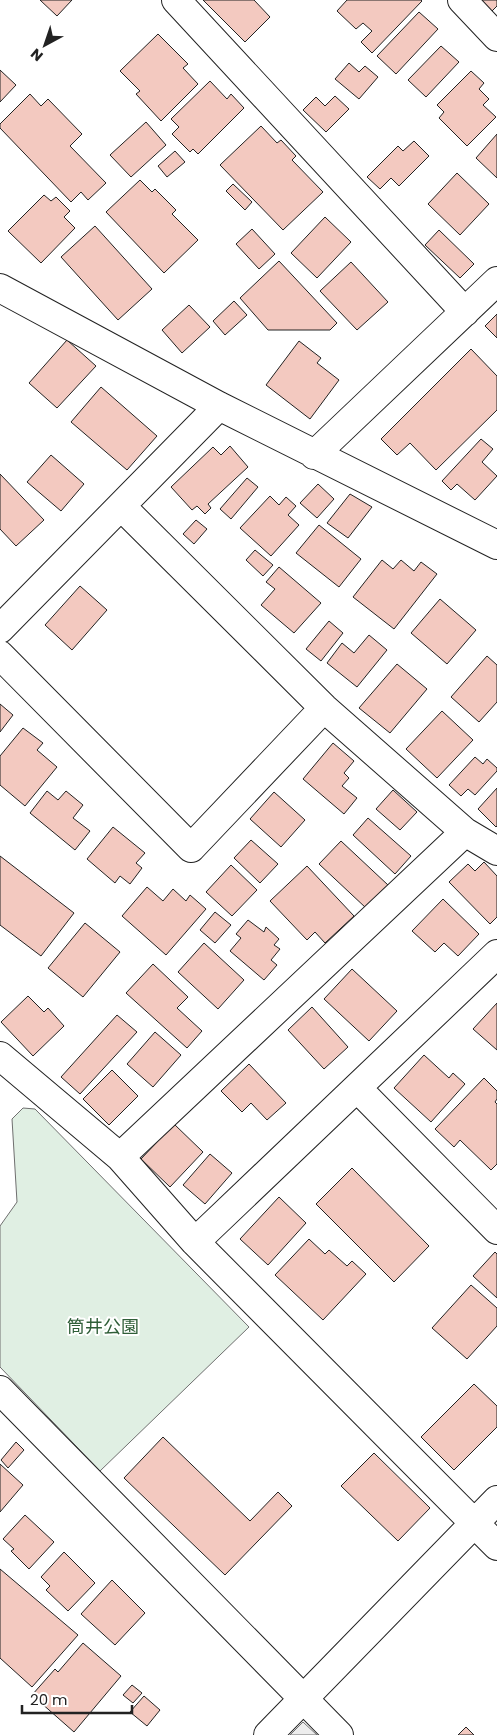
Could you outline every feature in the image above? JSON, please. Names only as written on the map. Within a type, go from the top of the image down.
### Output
[{"type":"street","points":[[176,0],[465,312]]},
{"type":"street","points":[[462,0],[497,38]]},
{"type":"street","points":[[314,454],[497,281]]},
{"type":"street","points":[[0,288],[219,406],[497,545]]},
{"type":"street","points":[[0,629],[219,406]]},
{"type":"street","points":[[121,506],[324,708],[465,832],[497,851]]},
{"type":"street","points":[[0,655],[191,848],[324,708]]},
{"type":"street","points":[[120,1157],[465,832]]},
{"type":"street","points":[[195,1242],[358,1089],[497,954]]},
{"type":"street","points":[[2,1061],[120,1157],[195,1242],[497,1546]]},
{"type":"street","points":[[358,1089],[497,1230]]},
{"type":"street","points":[[0,1390],[339,1735]]},
{"type":"street","points":[[268,1735],[497,1500]]},
{"type":"green space","name":"筒井公園","points":[[23,1108],[35,1109],[249,1327],[100,1471],[0,1367],[0,1226],[17,1202],[12,1119]]},
{"type":"shaded area","points":[[303,1722],[317,1735],[290,1735]]},
{"type":"building","points":[[40,0],[72,0],[57,16]]},
{"type":"building","points":[[203,0],[254,0],[270,17],[245,42]]},
{"type":"building","points":[[347,0],[422,1],[372,53],[361,42],[372,31],[363,23],[356,29],[337,11]]},
{"type":"building","points":[[480,0],[497,0],[497,6],[491,12]]},
{"type":"building","points":[[419,12],[438,29],[396,74],[377,56]]},
{"type":"building","points":[[158,34],[188,64],[183,68],[198,84],[161,121],[136,94],[140,91],[120,71]]},
{"type":"building","points":[[441,46],[459,62],[426,97],[408,80]]},
{"type":"building","points":[[349,63],[359,72],[365,66],[378,77],[359,99],[335,79]]},
{"type":"building","points":[[0,70],[16,85],[0,102]]},
{"type":"building","points":[[471,71],[484,83],[479,89],[489,99],[483,105],[496,117],[467,146],[439,118],[444,112],[437,105]]},
{"type":"building","points":[[210,81],[227,99],[231,94],[244,108],[198,154],[193,149],[190,152],[172,134],[179,127],[171,119]]},
{"type":"building","points":[[30,94],[41,106],[48,99],[82,134],[70,146],[106,183],[88,200],[81,192],[71,202],[0,128],[0,124]]},
{"type":"building","points":[[335,96],[349,109],[326,132],[303,110],[316,97],[325,106]]},
{"type":"building","points":[[146,122],[166,145],[131,177],[110,155]]},
{"type":"building","points":[[261,126],[277,143],[281,140],[296,156],[292,160],[323,192],[283,230],[220,165]]},
{"type":"building","points":[[497,134],[497,178],[476,158]]},
{"type":"building","points":[[414,141],[429,156],[399,186],[391,178],[380,189],[367,177],[398,146],[403,151]]},
{"type":"building","points":[[175,151],[185,162],[167,177],[158,166]]},
{"type":"building","points":[[457,173],[489,204],[460,235],[428,204]]},
{"type":"building","points":[[140,180],[152,192],[155,189],[176,210],[172,214],[198,240],[164,273],[106,212]]},
{"type":"building","points":[[233,184],[252,202],[245,210],[226,191]]},
{"type":"building","points":[[44,195],[51,201],[56,197],[70,211],[64,217],[75,228],[41,263],[8,231]]},
{"type":"building","points":[[325,217],[351,242],[317,278],[291,253]]},
{"type":"building","points":[[95,226],[152,289],[118,320],[61,257]]},
{"type":"building","points":[[252,229],[275,254],[259,269],[236,244]]},
{"type":"building","points":[[439,230],[474,264],[460,278],[425,245]]},
{"type":"building","points":[[279,261],[337,323],[330,330],[268,330],[240,298]]},
{"type":"building","points":[[351,262],[388,302],[357,330],[320,291]]},
{"type":"building","points":[[234,301],[247,315],[225,335],[213,321]]},
{"type":"building","points":[[189,305],[210,327],[182,353],[162,330]]},
{"type":"building","points":[[497,314],[497,338],[485,326]]},
{"type":"building","points":[[67,340],[96,366],[57,408],[29,383]]},
{"type":"building","points":[[299,341],[321,358],[317,363],[339,380],[310,419],[266,385]]},
{"type":"building","points":[[471,349],[497,376],[497,410],[436,470],[410,443],[397,455],[381,439]]},
{"type":"building","points":[[101,387],[157,436],[127,470],[71,422]]},
{"type":"building","points":[[481,439],[493,449],[482,462],[497,476],[475,500],[457,484],[451,490],[442,481]]},
{"type":"building","points":[[230,446],[248,467],[208,504],[211,508],[205,514],[197,506],[192,510],[171,487],[213,447],[221,455]]},
{"type":"building","points":[[51,455],[84,484],[61,511],[27,482]]},
{"type":"building","points":[[0,474],[44,520],[16,546],[0,529]]},
{"type":"building","points":[[247,478],[258,487],[231,519],[220,509]]},
{"type":"building","points":[[318,484],[334,499],[317,518],[300,503]]},
{"type":"building","points":[[350,494],[372,507],[348,538],[327,523]]},
{"type":"building","points":[[270,496],[279,505],[286,497],[296,506],[288,515],[299,525],[271,556],[240,528]]},
{"type":"building","points":[[196,520],[207,529],[194,544],[183,534]]},
{"type":"building","points":[[319,525],[361,559],[339,587],[296,553]]},
{"type":"building","points":[[255,550],[273,565],[263,576],[246,560]]},
{"type":"building","points":[[382,560],[393,569],[401,560],[414,571],[421,562],[437,574],[394,629],[353,597]]},
{"type":"building","points":[[279,567],[321,603],[294,633],[261,605],[275,589],[266,582]]},
{"type":"building","points":[[80,586],[107,610],[72,650],[45,625]]},
{"type":"building","points":[[440,599],[476,630],[447,664],[411,633]]},
{"type":"building","points":[[329,621],[343,633],[321,661],[306,649]]},
{"type":"building","points":[[369,635],[387,650],[357,687],[327,663],[342,643],[354,653]]},
{"type":"building","points":[[487,656],[497,665],[497,702],[479,722],[451,697]]},
{"type":"building","points":[[397,664],[427,689],[390,733],[359,708]]},
{"type":"building","points":[[0,704],[13,715],[0,732]]},
{"type":"building","points":[[442,711],[473,740],[437,778],[406,749]]},
{"type":"building","points":[[23,728],[43,743],[37,750],[57,767],[25,806],[0,785],[0,756]]},
{"type":"building","points":[[333,743],[354,761],[344,773],[349,778],[342,786],[357,798],[344,814],[303,779]]},
{"type":"building","points":[[475,757],[483,764],[487,759],[497,768],[497,771],[475,795],[468,789],[461,796],[449,785]]},
{"type":"building","points":[[497,788],[497,826],[496,827],[478,809]]},
{"type":"building","points":[[393,790],[417,812],[400,830],[376,809]]},
{"type":"building","points":[[47,791],[58,800],[66,791],[83,805],[73,818],[90,831],[75,850],[30,813]]},
{"type":"building","points":[[274,792],[305,820],[281,847],[250,819]]},
{"type":"building","points":[[368,818],[411,856],[395,874],[353,835]]},
{"type":"building","points":[[113,827],[145,853],[136,863],[142,868],[130,884],[120,876],[115,883],[87,859]]},
{"type":"building","points":[[251,840],[278,864],[260,883],[234,858]]},
{"type":"building","points":[[341,841],[388,885],[366,908],[319,864]]},
{"type":"building","points":[[0,856],[74,913],[41,956],[0,925]]},
{"type":"building","points":[[484,862],[497,876],[497,917],[490,924],[449,882],[468,864],[475,871]]},
{"type":"building","points":[[231,865],[257,890],[232,916],[206,892]]},
{"type":"building","points":[[307,866],[354,916],[325,943],[315,932],[307,940],[270,901]]},
{"type":"building","points":[[147,887],[163,901],[173,889],[186,901],[190,895],[206,909],[166,955],[122,916]]},
{"type":"building","points":[[443,899],[479,934],[458,956],[444,943],[435,952],[412,931]]},
{"type":"building","points":[[215,912],[231,925],[215,943],[200,930]]},
{"type":"building","points":[[248,920],[264,932],[266,927],[279,939],[274,945],[280,949],[271,960],[277,965],[264,980],[230,951],[241,938],[236,934]]},
{"type":"building","points":[[85,923],[120,952],[83,997],[48,968]]},
{"type":"building","points":[[204,943],[244,980],[218,1009],[178,972]]},
{"type":"building","points":[[153,964],[188,997],[177,1008],[202,1031],[187,1048],[126,993]]},
{"type":"building","points":[[352,969],[397,1011],[369,1041],[324,999]]},
{"type":"building","points":[[28,996],[44,1012],[48,1008],[64,1026],[33,1056],[1,1022]]},
{"type":"building","points":[[497,1003],[497,1050],[473,1029]]},
{"type":"building","points":[[312,1007],[348,1047],[324,1069],[288,1030]]},
{"type":"building","points":[[117,1015],[137,1032],[80,1094],[61,1077]]},
{"type":"building","points":[[155,1032],[181,1055],[153,1087],[127,1064]]},
{"type":"building","points":[[424,1055],[449,1078],[453,1073],[465,1084],[431,1122],[394,1088]]},
{"type":"building","points":[[249,1064],[286,1103],[267,1120],[251,1103],[242,1112],[221,1091]]},
{"type":"building","points":[[112,1070],[138,1096],[109,1125],[83,1099]]},
{"type":"building","points":[[484,1078],[497,1091],[495,1102],[497,1104],[497,1164],[491,1170],[460,1140],[454,1147],[435,1129]]},
{"type":"building","points":[[174,1124],[203,1152],[170,1187],[141,1159]]},
{"type":"building","points":[[210,1154],[232,1173],[205,1204],[183,1185]]},
{"type":"building","points":[[352,1168],[429,1246],[394,1282],[316,1204]]},
{"type":"building","points":[[279,1197],[306,1223],[268,1265],[240,1239]]},
{"type":"building","points":[[309,1239],[325,1254],[329,1250],[347,1266],[352,1261],[366,1274],[323,1320],[275,1275]]},
{"type":"building","points":[[495,1252],[497,1254],[497,1298],[473,1276]]},
{"type":"building","points":[[471,1285],[497,1308],[497,1326],[467,1359],[432,1328]]},
{"type":"building","points":[[474,1384],[497,1406],[497,1427],[454,1470],[421,1437]]},
{"type":"building","points":[[163,1437],[250,1521],[278,1492],[292,1506],[225,1575],[124,1478]]},
{"type":"building","points":[[16,1442],[24,1450],[8,1468],[1,1460]]},
{"type":"building","points":[[374,1453],[430,1508],[398,1541],[341,1486]]},
{"type":"building","points":[[0,1464],[23,1485],[0,1512]]},
{"type":"building","points":[[25,1515],[54,1542],[29,1569],[11,1551],[14,1549],[3,1539]]},
{"type":"building","points":[[64,1552],[95,1583],[68,1611],[46,1590],[50,1586],[41,1577]]},
{"type":"building","points":[[0,1569],[78,1635],[32,1687],[0,1658]]},
{"type":"building","points":[[112,1580],[145,1613],[115,1645],[81,1614]]},
{"type":"building","points":[[83,1643],[121,1676],[74,1732],[32,1695],[55,1669],[58,1672]]},
{"type":"building","points":[[132,1685],[142,1693],[133,1703],[123,1695]]},
{"type":"building","points":[[144,1696],[160,1710],[147,1726],[130,1712]]},
{"type":"building","points":[[466,1727],[474,1735],[458,1735]]}]
